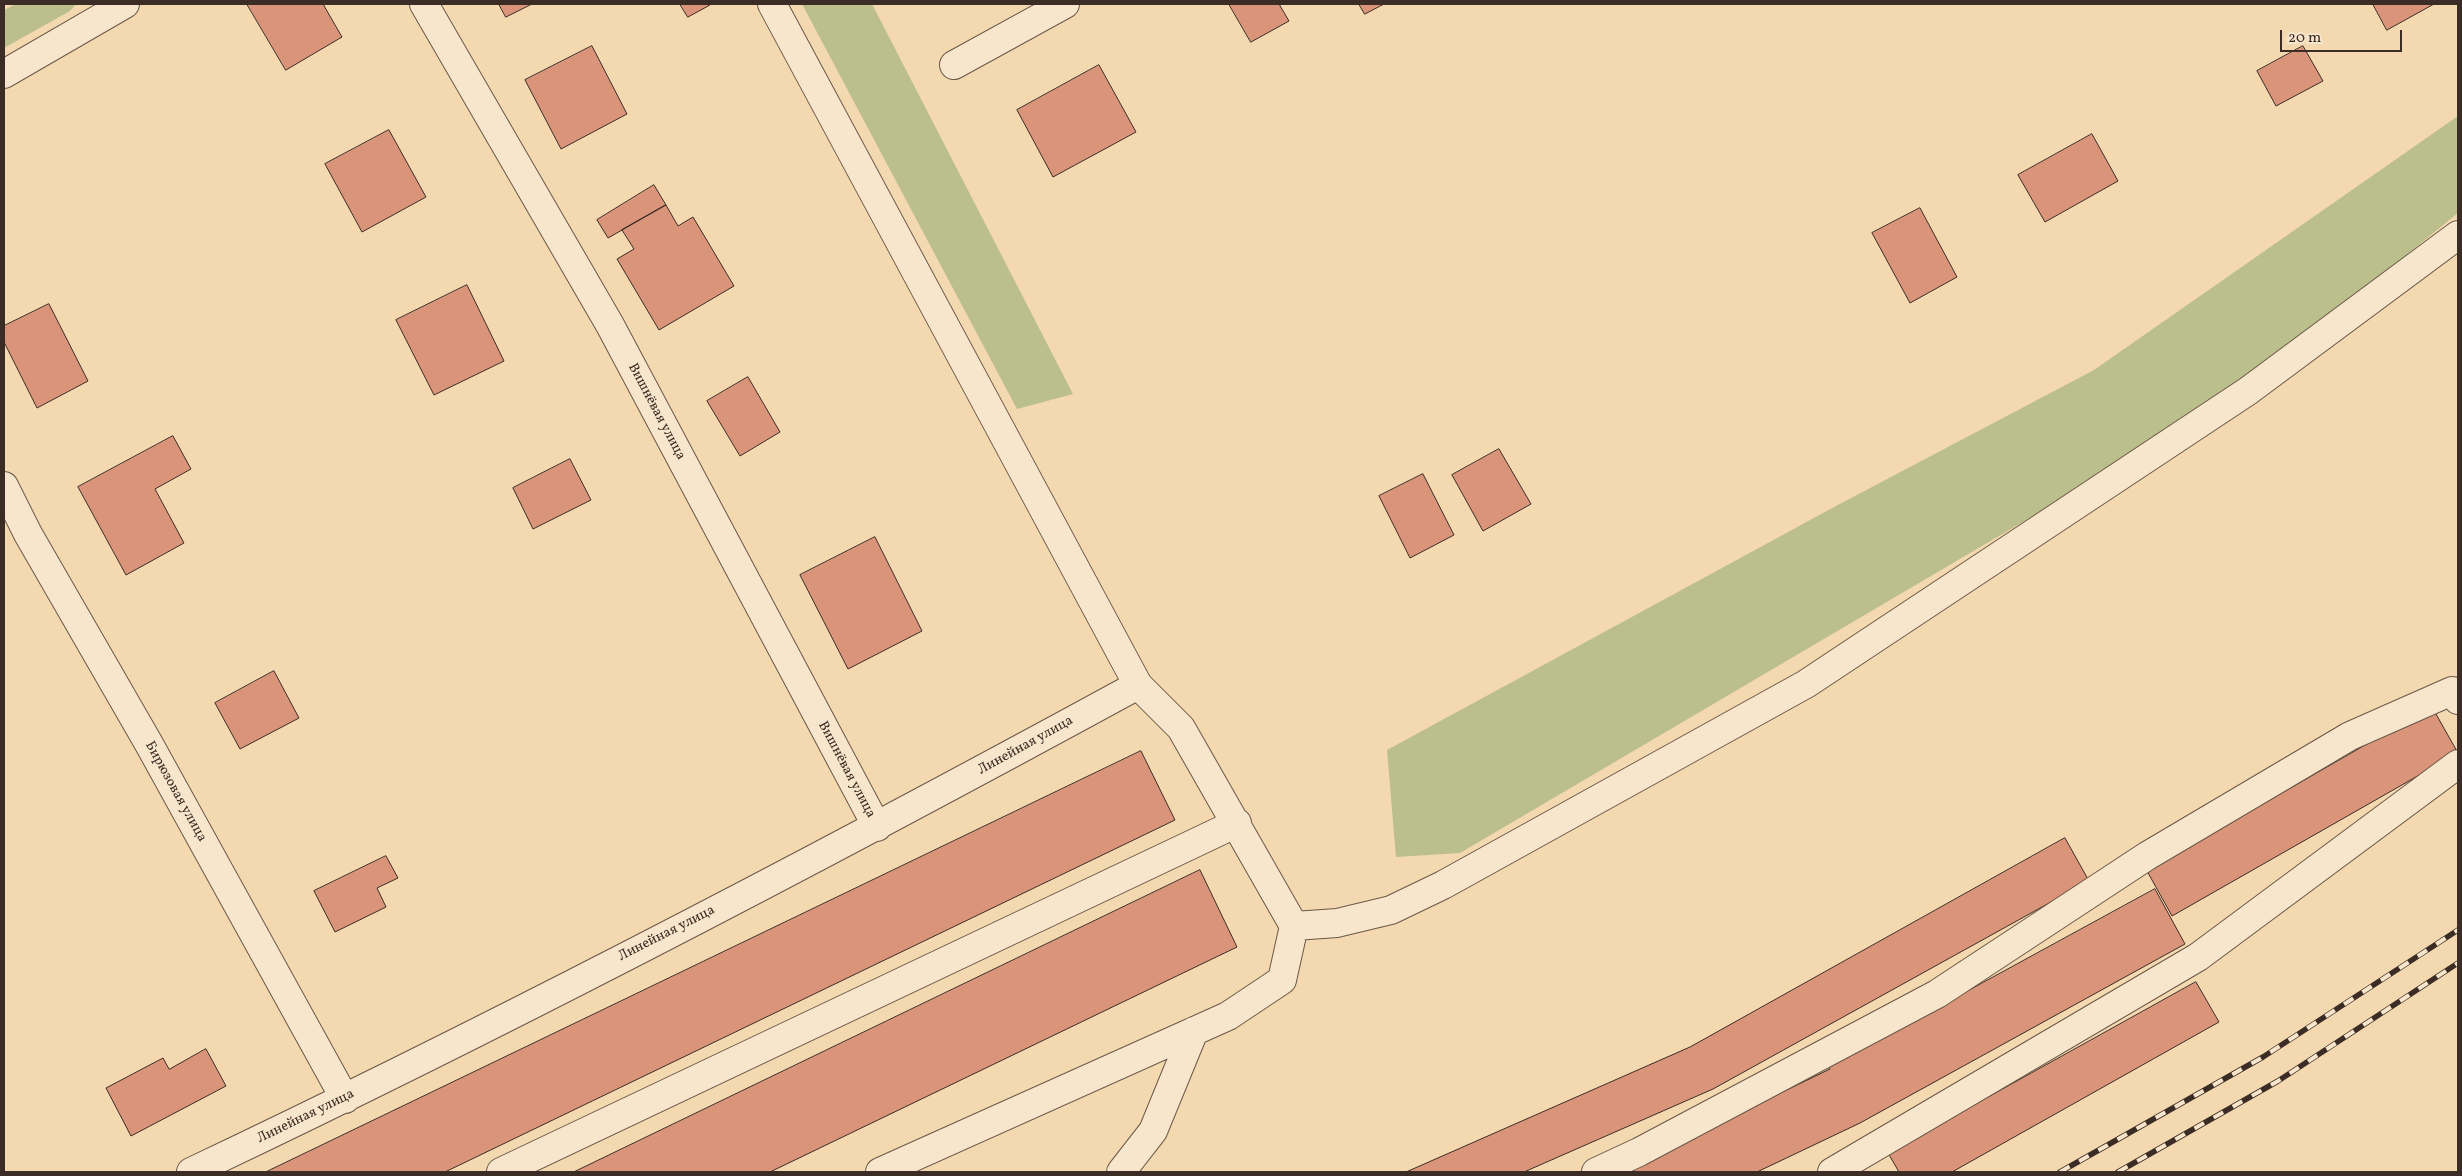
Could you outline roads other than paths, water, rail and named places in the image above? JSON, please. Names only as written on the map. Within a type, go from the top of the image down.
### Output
[{"type":"street","points":[[4,74],[125,4]]},
{"type":"street","name":"Вишнёвая улица","points":[[424,4],[610,325],[877,827]]},
{"type":"street","points":[[772,4],[1138,686],[1180,728],[1237,823],[1294,926],[1282,980],[1228,1016],[880,1172]]},
{"type":"street","points":[[954,65],[1065,4]]},
{"type":"street","points":[[1294,926],[1337,923],[1391,910],[1443,885],[1806,684],[2248,391],[2458,235]]},
{"type":"street","name":"Бирюзовая улица","points":[[4,486],[28,534],[149,744],[345,1100]]},
{"type":"street","name":"Линейная улица","points":[[191,1172],[345,1100],[877,827],[1138,686]]},
{"type":"street","points":[[1596,1172],[1639,1152],[1937,994],[2147,856],[2350,736],[2452,691],[2458,700]]},
{"type":"street","points":[[1832,1172],[2198,957],[2458,764]]},
{"type":"street","points":[[501,1172],[1237,823]]},
{"type":"street","points":[[1121,1172],[1154,1131],[1194,1031]]},
{"type":"railway","points":[[2060,1172],[2263,1057],[2458,930]]},
{"type":"railway","points":[[2118,1172],[2278,1081],[2458,963]]}]
